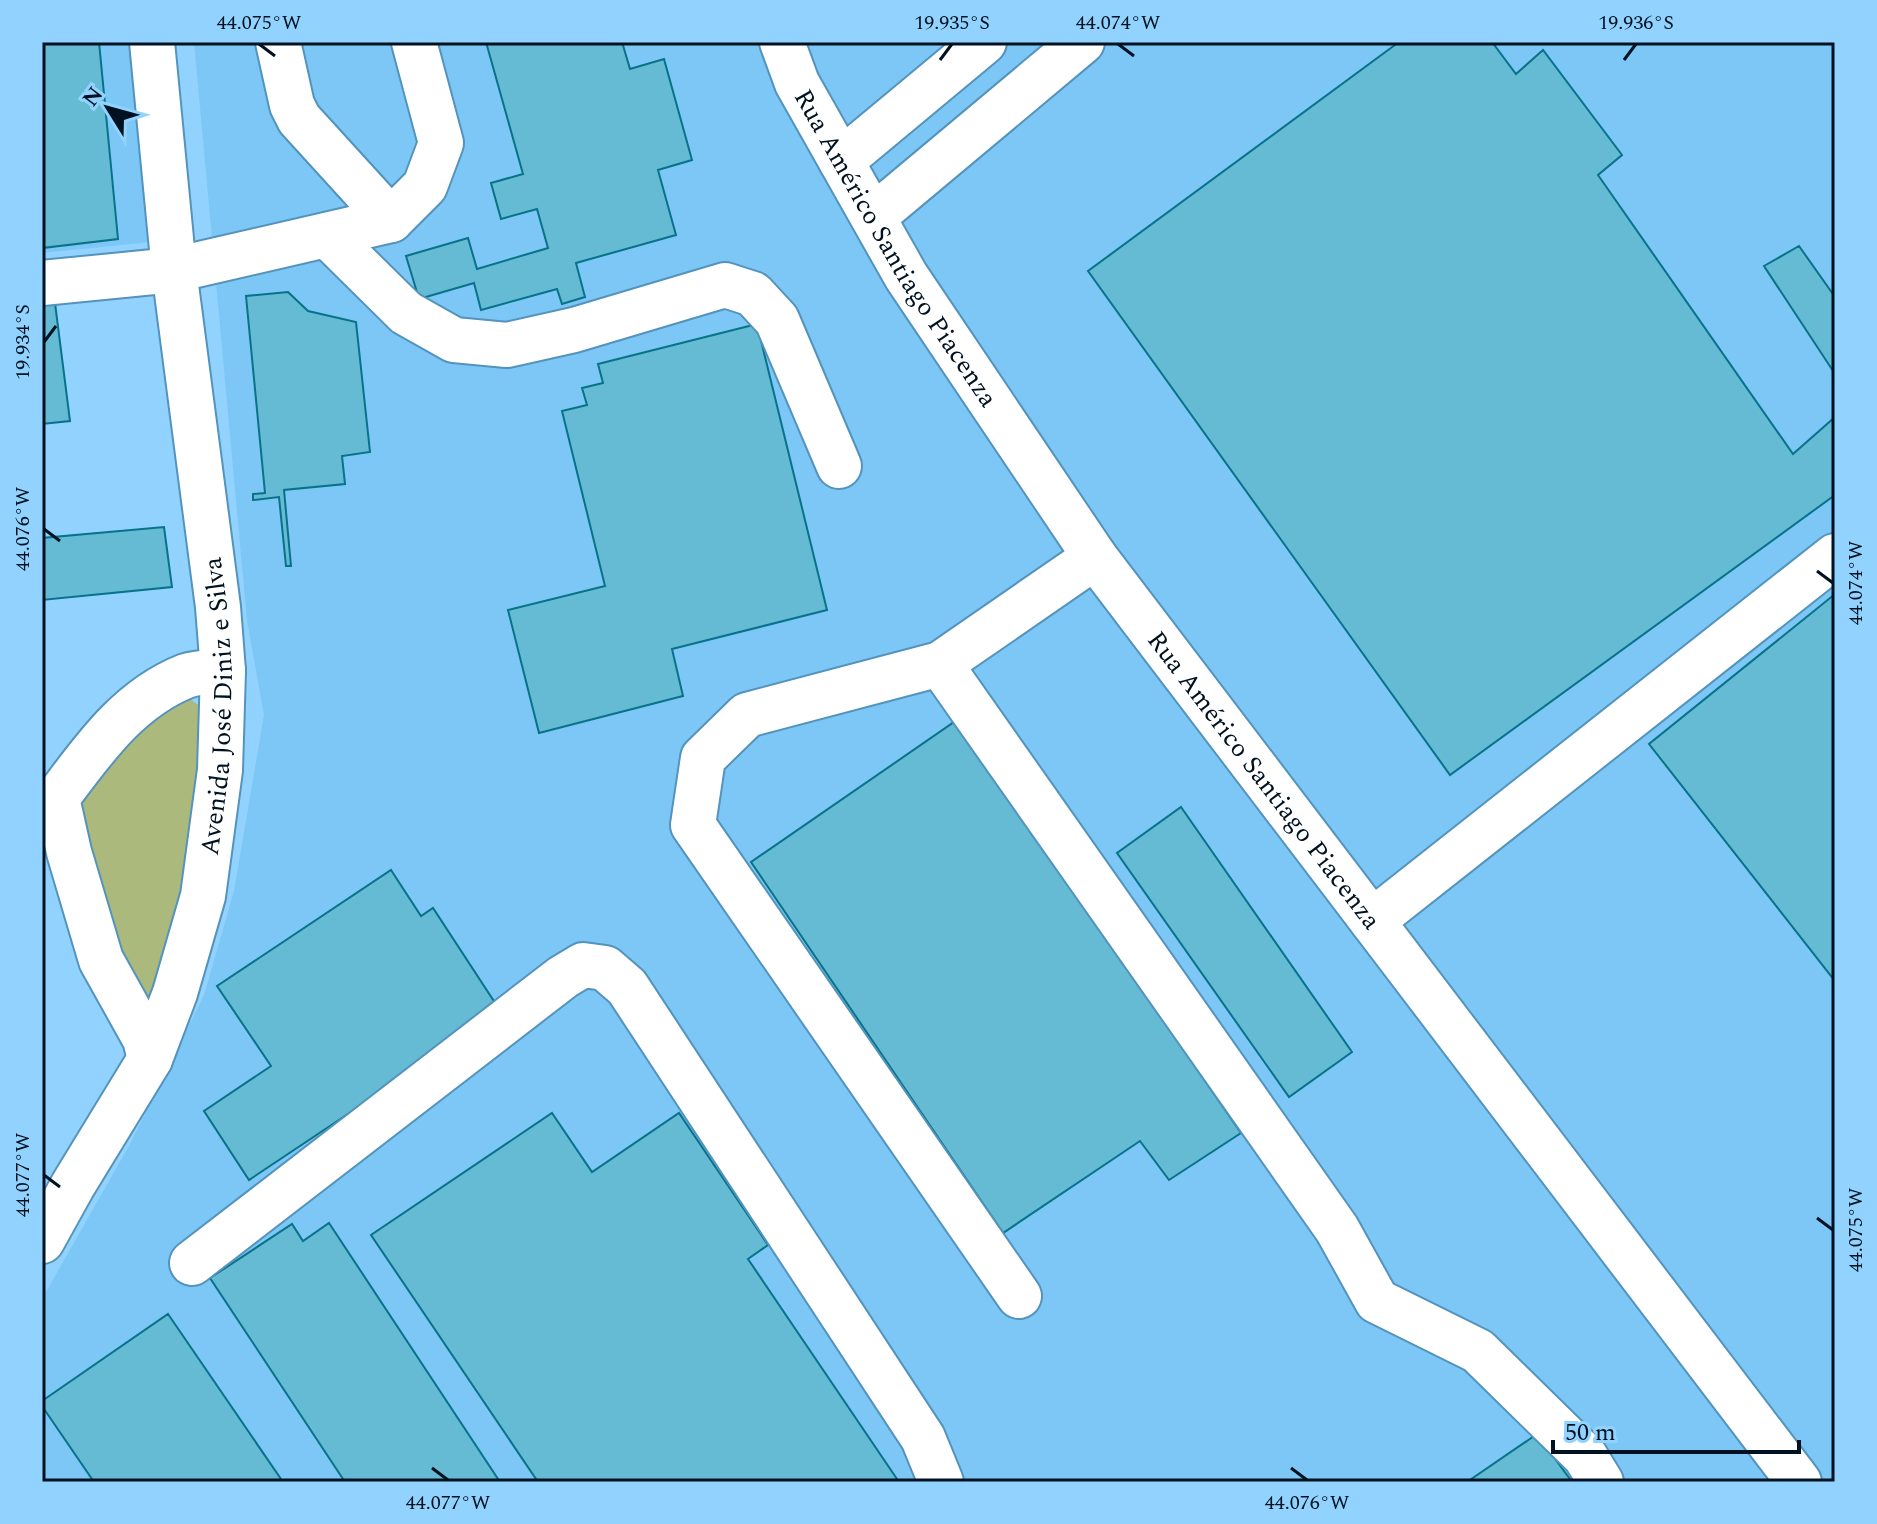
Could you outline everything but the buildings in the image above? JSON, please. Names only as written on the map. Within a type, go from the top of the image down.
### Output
[{"type":"street","name":"Avenida José Diniz e Silva","points":[[42,1241],[150,1059],[175,993],[203,896],[220,770],[223,671],[218,607],[174,270],[152,42]]},
{"type":"street","points":[[278,42],[292,105],[299,119],[391,220]]},
{"type":"street","points":[[42,283],[174,270],[391,220],[425,186],[441,143],[414,42]]},
{"type":"street","name":"Rua Américo Santiago Piacenza","points":[[782,42],[797,83],[906,276],[1095,557],[1799,1482]]},
{"type":"street","points":[[841,161],[984,42]]},
{"type":"street","points":[[873,217],[1082,42]]},
{"type":"street","points":[[327,235],[406,313],[454,340],[507,345],[574,330],[725,285],[753,294],[777,320],[839,466]]},
{"type":"street","points":[[1372,921],[1835,556]]},
{"type":"street","points":[[1019,1296],[693,825],[703,758],[747,715],[940,664],[1095,557]]},
{"type":"street","points":[[940,664],[1337,1229],[1377,1301],[1478,1351],[1585,1456],[1601,1482]]},
{"type":"street","points":[[150,1059],[145,1039],[101,960],[50,796],[103,736],[141,701],[188,675],[223,671]]},
{"type":"street","points":[[192,1263],[563,977],[583,965],[605,968],[627,987],[923,1438],[941,1482]]},
{"type":"shaded area","points":[[42,42],[132,42],[160,241],[42,253]]},
{"type":"shaded area","points":[[194,42],[1835,42],[1835,1482],[42,1482],[42,1299],[130,1144],[204,995],[234,891],[264,715],[247,621]]},
{"type":"green space","points":[[184,695],[207,711],[196,861],[171,963],[149,1001],[101,918],[83,853],[82,804],[97,763]]}]
